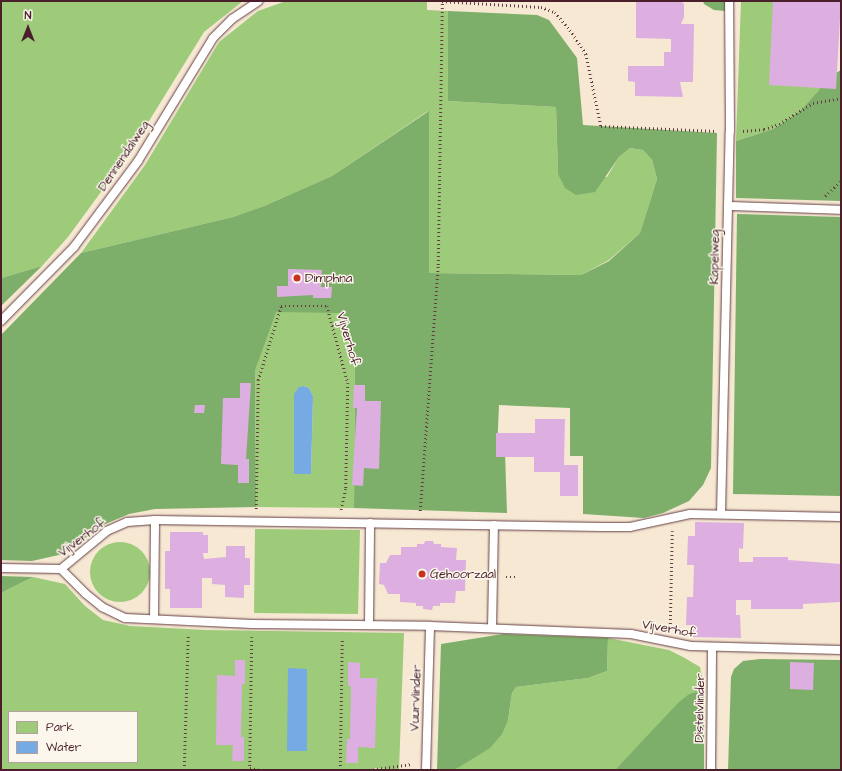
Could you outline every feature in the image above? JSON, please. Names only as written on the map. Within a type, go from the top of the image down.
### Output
[{"type":"lane","name":"Dennendalweg","points":[[1,321],[74,247],[129,173],[213,38],[232,19],[259,1]]},
{"type":"lane","name":"Kapelweg","points":[[721,514],[730,132],[730,1]]},
{"type":"lane","points":[[728,206],[841,210]]},
{"type":"lane","name":"Vijverhof","points":[[841,516],[690,514],[630,527],[155,520],[128,522],[107,531],[61,569],[86,594],[102,607],[125,618],[154,618],[188,622],[430,626],[631,634],[670,640],[691,646],[841,650]]},
{"type":"lane","points":[[154,618],[155,520]]},
{"type":"lane","points":[[369,626],[370,523]]},
{"type":"lane","points":[[492,628],[494,526]]},
{"type":"lane","points":[[1,568],[61,569]]},
{"type":"lane","name":"Vuurvlinder","points":[[426,766],[430,626]]},
{"type":"lane","name":"Distelvlinder","points":[[711,770],[712,647]]},
{"type":"path","points":[[420,524],[438,265],[442,2],[541,7],[555,12],[570,30],[586,54],[601,126],[730,132],[764,128],[779,124],[813,103],[841,98]]},
{"type":"path","name":"Vijverhof","points":[[256,521],[258,380],[281,306],[327,306],[348,383],[346,488],[338,522]]},
{"type":"path","points":[[670,640],[673,517]]},
{"type":"path","points":[[184,770],[188,622]]},
{"type":"path","points":[[252,624],[250,768],[260,770]]},
{"type":"path","points":[[340,770],[342,625]]},
{"type":"path","points":[[369,770],[426,766]]},
{"type":"green space","points":[[1,1],[243,1],[204,32],[128,155],[68,237],[42,266],[1,278]]},
{"type":"green space","points":[[286,1],[427,1],[427,10],[448,11],[448,101],[556,107],[558,174],[607,177],[619,157],[630,148],[643,150],[652,160],[657,179],[640,233],[609,260],[581,275],[429,273],[428,111],[332,176],[264,206],[233,217],[81,253],[145,165],[219,42],[258,11]]},
{"type":"green space","points":[[703,1],[725,1],[725,11],[714,10],[704,4]]},
{"type":"green space","points":[[741,1],[828,1],[826,72],[819,90],[800,111],[773,129],[736,141]]},
{"type":"green space","points":[[448,11],[537,15],[549,20],[577,58],[583,125],[717,133],[711,468],[703,485],[689,501],[663,513],[644,518],[583,514],[583,456],[570,456],[570,408],[499,405],[497,452],[505,452],[507,513],[354,508],[355,366],[341,313],[276,312],[255,371],[256,507],[155,509],[129,514],[103,525],[63,554],[32,561],[1,560],[1,335],[81,253],[233,217],[264,206],[332,176],[429,111],[429,273],[581,275],[609,261],[640,233],[657,179],[652,160],[643,150],[630,148],[619,157],[595,192],[576,195],[565,188],[558,174],[556,107],[448,101]]},
{"type":"green space","points":[[841,70],[841,201],[736,198],[736,141],[773,129],[800,111],[819,90],[822,81]]},
{"type":"green space","points":[[737,214],[841,217],[841,496],[733,494]]},
{"type":"green space","points":[[283,261],[341,313],[355,366],[354,508],[256,507],[255,371],[275,312]],"holes":[[[304,386],[309,388],[313,396],[311,474]]]},
{"type":"green space","points":[[42,266],[1,306],[1,278]]},
{"type":"green space","points":[[255,529],[360,530],[358,614],[254,613]]},
{"type":"green space","points":[[120,542],[136,547],[141,551],[145,556],[150,572],[145,588],[141,593],[136,597],[120,602],[104,597],[99,593],[95,588],[90,572],[95,556],[99,551],[104,547]]},
{"type":"green space","points":[[1,576],[33,577],[1,593]]},
{"type":"green space","points":[[33,577],[65,584],[85,606],[103,620],[130,626],[206,630],[404,633],[399,770],[373,768],[373,770],[1,770],[1,593]]},
{"type":"green space","points":[[503,634],[608,638],[607,671],[588,678],[516,687],[512,693],[508,720],[502,734],[490,748],[456,769],[437,769],[441,644]]},
{"type":"green space","points":[[608,638],[669,650],[683,657],[700,667],[704,689],[689,694],[615,770],[437,770],[456,769],[508,720],[512,693],[516,687],[588,678],[607,671]]},
{"type":"green space","points":[[760,659],[841,660],[841,770],[728,770],[731,677],[734,669],[743,661]]},
{"type":"green space","points":[[704,689],[704,770],[615,770],[678,703],[689,694]]},
{"type":"water","points":[[304,386],[309,388],[313,396],[311,474],[294,474],[294,394],[299,387]]},
{"type":"water","points":[[288,668],[307,669],[307,751],[287,751]]},
{"type":"building","points":[[636,1],[681,1],[684,4],[684,17],[681,24],[694,24],[693,82],[680,82],[683,97],[635,96],[635,82],[628,81],[628,66],[664,66],[664,52],[671,52],[671,39],[636,38]]},
{"type":"building","points":[[773,1],[841,1],[836,89],[769,85]]},
{"type":"building","points":[[288,269],[322,270],[321,287],[332,287],[331,298],[313,298],[313,295],[277,297],[277,286],[288,286]]},
{"type":"building","points":[[240,383],[251,383],[246,459],[249,459],[249,483],[238,483],[238,465],[221,464],[223,398],[240,398]]},
{"type":"building","points":[[354,385],[365,385],[365,401],[381,401],[379,469],[364,468],[363,486],[352,485],[357,408],[353,408]]},
{"type":"building","points":[[195,405],[205,405],[204,413],[194,413]]},
{"type":"building","points":[[535,419],[565,419],[564,465],[578,465],[578,496],[560,496],[560,472],[534,472],[534,457],[496,457],[496,433],[535,433]]},
{"type":"building","points":[[695,522],[744,523],[743,549],[739,548],[739,562],[753,562],[753,557],[788,557],[788,560],[841,564],[841,602],[803,604],[803,609],[751,609],[751,600],[736,600],[736,615],[740,615],[741,638],[692,637],[692,625],[686,625],[687,597],[693,597],[694,565],[687,565],[688,536],[695,536]]},
{"type":"building","points":[[170,532],[203,532],[203,535],[208,535],[208,553],[203,553],[204,559],[226,557],[226,546],[245,546],[245,558],[250,558],[250,585],[244,585],[244,598],[225,597],[225,585],[212,584],[212,578],[202,578],[202,608],[170,608],[170,589],[165,589],[165,551],[170,551]]},
{"type":"building","name":"Gehoorzaal","points":[[425,541],[433,541],[434,544],[441,544],[441,547],[457,548],[456,560],[466,560],[465,591],[456,591],[455,603],[440,603],[440,606],[433,606],[432,610],[423,609],[423,606],[416,606],[416,603],[400,602],[400,594],[388,594],[384,585],[379,584],[380,563],[386,563],[390,555],[401,555],[401,547],[417,547],[417,544],[424,544]]},
{"type":"building","points":[[235,660],[245,660],[245,684],[242,684],[241,737],[244,737],[244,761],[232,761],[233,745],[216,745],[217,675],[235,676]]},
{"type":"building","points":[[348,662],[360,663],[360,678],[377,678],[375,748],[358,747],[358,763],[346,763],[347,739],[350,739],[351,686],[348,686]]},
{"type":"building","points":[[790,662],[814,663],[813,690],[790,689]]},
{"type":"place","name":"Dimphna","points":[[297,278]]},
{"type":"place","name":"Gehoorzaal","points":[[422,574]]}]
